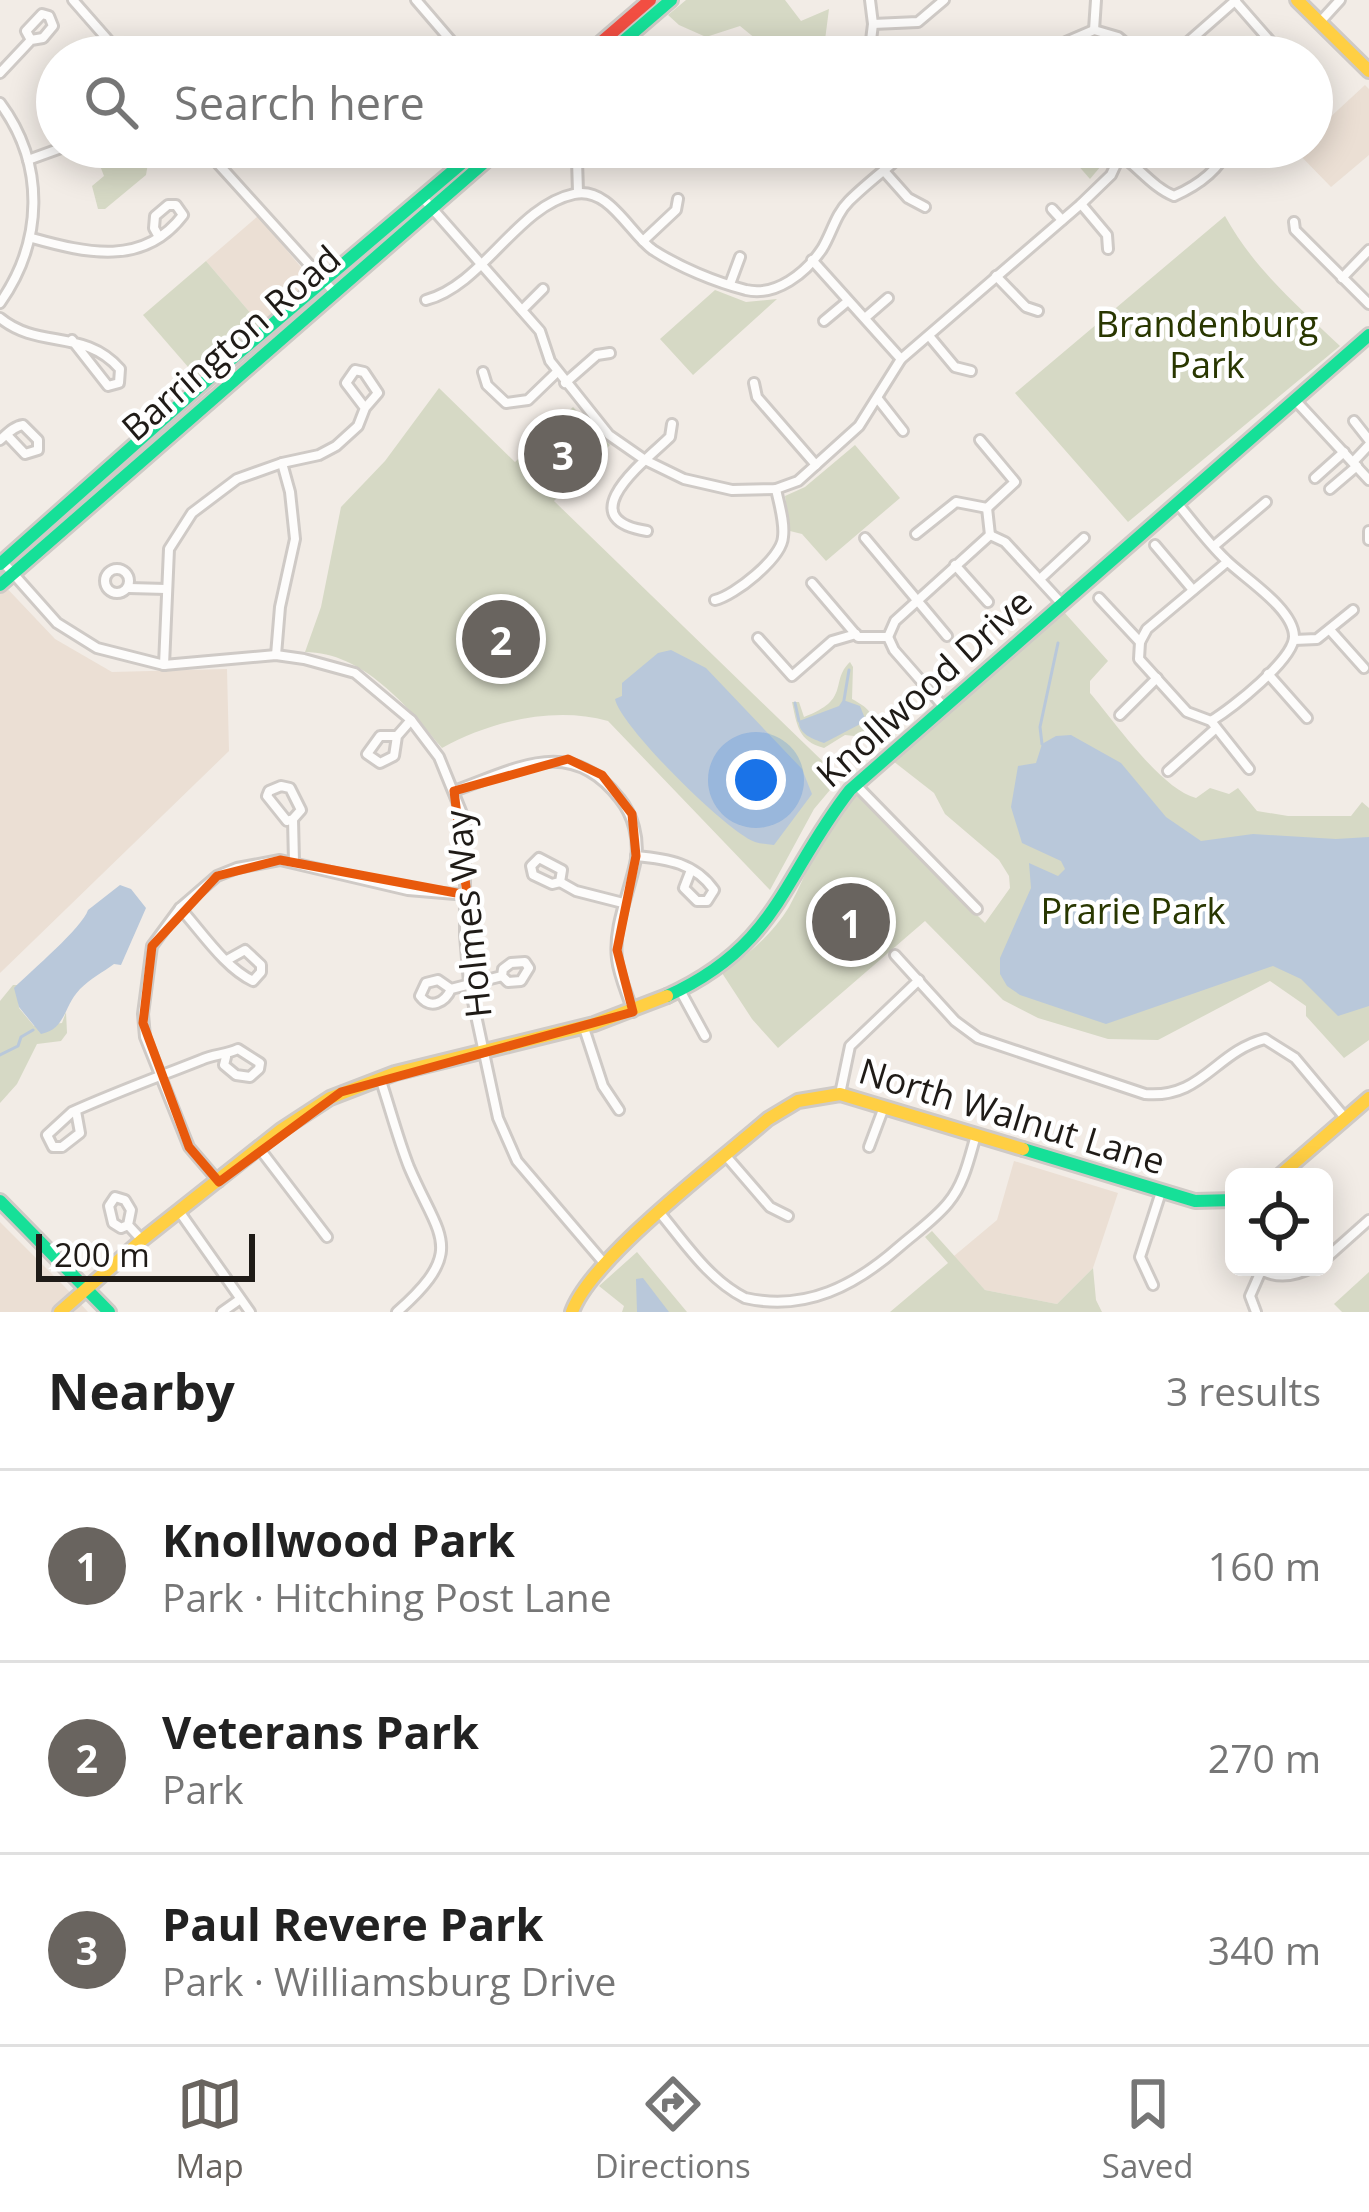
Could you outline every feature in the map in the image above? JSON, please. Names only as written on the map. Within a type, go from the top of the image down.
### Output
[{"type":"street","points":[[73,0],[105,36]]},
{"type":"street","points":[[416,0],[447,36]]},
{"type":"street","points":[[608,36],[650,0]]},
{"type":"street","points":[[629,36],[671,0]]},
{"type":"street","points":[[869,0],[872,36]]},
{"type":"street","points":[[873,24],[918,22],[944,0]]},
{"type":"street","points":[[1094,30],[1096,0]]},
{"type":"street","points":[[1197,36],[1236,0],[1266,36]]},
{"type":"street","points":[[1297,0],[1369,71]]},
{"type":"street","points":[[1320,22],[1340,0]]},
{"type":"street","points":[[1080,36],[1094,30],[1115,36]]},
{"type":"street","points":[[0,73],[31,40]]},
{"type":"street","points":[[0,103],[12,119],[36,194],[32,238],[19,276],[0,303]]},
{"type":"street","points":[[28,160],[36,157]]},
{"type":"street","points":[[221,168],[330,288]]},
{"type":"street","name":"Barrington Road","points":[[428,203],[462,168]]},
{"type":"street","name":"Barrington Road","points":[[0,585],[4,565],[202,384],[330,288],[474,168]]},
{"type":"street","points":[[577,168],[578,192]]},
{"type":"street","points":[[427,300],[444,295],[556,201],[578,192],[604,200],[643,242],[670,260],[760,292],[781,287],[812,260],[848,202],[888,168]]},
{"type":"street","points":[[428,203],[540,331],[557,372],[609,435],[684,479],[732,490],[776,489],[798,481],[860,426],[902,359],[992,275],[1081,204],[1115,168]]},
{"type":"street","points":[[1140,168],[1160,190],[1174,196],[1215,168]]},
{"type":"street","points":[[884,171],[908,197],[925,207]]},
{"type":"street","points":[[643,242],[676,210],[679,199]]},
{"type":"street","points":[[1081,204],[1107,235],[1108,250]]},
{"type":"street","points":[[1052,209],[1061,220]]},
{"type":"street","points":[[1294,222],[1295,230],[1369,304]]},
{"type":"street","points":[[32,238],[106,253],[135,251],[159,237]]},
{"type":"street","points":[[1342,278],[1369,250]]},
{"type":"street","points":[[730,284],[740,257]]},
{"type":"street","points":[[812,260],[902,359]]},
{"type":"street","points":[[992,275],[1025,308],[1038,310]]},
{"type":"street","points":[[522,310],[543,289]]},
{"type":"street","points":[[866,318],[888,298]]},
{"type":"street","points":[[824,321],[848,301]]},
{"type":"street","points":[[0,318],[27,333],[72,340],[88,344],[109,356],[122,373],[119,382],[107,386],[72,340]]},
{"type":"street","name":"Knollwood Drive","points":[[60,1312],[258,1147],[341,1092],[485,1048],[584,1028],[633,1012],[681,992],[730,961],[764,931],[784,902],[820,826],[856,785],[1369,335]]},
{"type":"street","points":[[929,337],[955,367],[971,371]]},
{"type":"street","points":[[565,382],[597,355],[610,352]]},
{"type":"street","points":[[164,664],[169,549],[192,513],[237,479],[336,446],[358,426],[365,407],[376,396],[364,372],[355,370],[346,383],[365,407]]},
{"type":"street","points":[[483,372],[487,385],[506,403],[528,400],[557,372]]},
{"type":"street","points":[[754,383],[757,397],[816,465]]},
{"type":"street","points":[[1295,400],[1369,480]]},
{"type":"street","points":[[873,402],[903,431]]},
{"type":"street","points":[[1330,489],[1369,442],[1354,421]]},
{"type":"street","points":[[647,531],[629,528],[614,513],[613,499],[620,483],[670,437],[672,424]]},
{"type":"street","points":[[980,440],[1015,482],[987,508]]},
{"type":"street","points":[[1315,478],[1344,452]]},
{"type":"street","points":[[276,655],[280,607],[295,539],[282,463]]},
{"type":"street","points":[[715,600],[729,597],[779,551],[784,535],[776,489]]},
{"type":"street","points":[[916,534],[956,502],[987,508]]},
{"type":"street","points":[[1214,546],[1266,502]]},
{"type":"street","points":[[1168,772],[1290,653],[1294,640],[1285,617],[1256,584],[1227,562],[1177,503]]},
{"type":"street","points":[[987,508],[990,535]]},
{"type":"street","points":[[944,706],[888,637],[895,621],[916,600],[990,535]]},
{"type":"street","points":[[990,535],[1005,542],[1062,604]]},
{"type":"street","points":[[866,538],[947,636]]},
{"type":"street","points":[[1040,579],[1084,538]]},
{"type":"street","points":[[1155,545],[1193,590]]},
{"type":"street","points":[[1227,562],[1147,629],[1139,659],[1187,712],[1213,725],[1249,769]]},
{"type":"street","name":"Holmes Way","points":[[4,565],[57,623],[97,648],[164,664],[276,655],[356,673],[411,721],[439,757],[465,821],[469,983],[498,1118],[517,1161],[604,1263]]},
{"type":"street","points":[[955,565],[988,602]]},
{"type":"street","points":[[812,584],[856,634]]},
{"type":"street","points":[[129,588],[166,590]]},
{"type":"street","points":[[1100,598],[1140,642]]},
{"type":"street","points":[[1294,640],[1312,641],[1353,610]]},
{"type":"street","points":[[1330,630],[1364,668]]},
{"type":"street","points":[[758,638],[791,676],[832,641],[856,634],[888,637]]},
{"type":"street","points":[[1268,674],[1306,718]]},
{"type":"street","points":[[1120,715],[1157,678]]},
{"type":"street","points":[[397,736],[411,721]]},
{"type":"street","points":[[454,790],[515,769],[568,759],[602,775],[632,814],[636,856],[623,903],[616,961],[633,1012]]},
{"type":"street","points":[[856,785],[976,910]]},
{"type":"street","points":[[293,819],[282,817],[269,802],[267,796],[275,787],[290,788],[301,810],[293,819],[294,862]]},
{"type":"street","points":[[636,856],[674,860],[691,869],[713,887],[707,902],[697,901],[684,888],[691,869]]},
{"type":"street","points":[[219,1182],[188,1147],[145,1037],[148,969],[158,934],[180,908],[217,876],[280,860],[408,890],[467,895]]},
{"type":"street","points":[[560,882],[623,903]]},
{"type":"street","points":[[180,908],[227,960],[253,982],[261,972],[261,964],[245,950],[227,960]]},
{"type":"street","points":[[895,955],[955,1022],[987,1043],[1145,1094],[1181,1092],[1233,1052],[1264,1039],[1295,1058],[1346,1119]]},
{"type":"street","points":[[451,989],[502,976]]},
{"type":"street","points":[[840,1094],[850,1046],[919,980]]},
{"type":"street","points":[[681,992],[705,1036]]},
{"type":"street","points":[[584,1028],[603,1086],[620,1110]]},
{"type":"street","points":[[76,1111],[80,1133],[62,1148],[53,1147],[47,1135],[76,1111],[208,1057],[226,1057],[238,1049],[260,1064],[260,1069],[250,1077],[236,1075],[224,1064],[226,1057]]},
{"type":"street","points":[[380,1078],[410,1168],[436,1218],[441,1240],[430,1279],[397,1312]]},
{"type":"street","name":"North Walnut Lane","points":[[572,1312],[578,1294],[604,1263],[726,1156],[790,1105],[840,1094],[1161,1192],[1204,1203],[1225,1202]]},
{"type":"street","points":[[1289,1168],[1369,1098]]},
{"type":"street","points":[[869,1147],[884,1107]]},
{"type":"street","points":[[660,1213],[715,1277],[746,1300],[778,1308],[815,1307],[850,1289],[949,1202],[963,1179],[976,1135]]},
{"type":"street","points":[[258,1147],[327,1237]]},
{"type":"street","points":[[726,1156],[770,1207],[788,1216]]},
{"type":"street","points":[[1153,1285],[1140,1257],[1161,1192]]},
{"type":"street","points":[[0,1201],[109,1312]]},
{"type":"street","points":[[179,1211],[250,1312]]},
{"type":"street","points":[[1333,1252],[1369,1220]]},
{"type":"street","points":[[128,1225],[142,1240]]},
{"type":"street","points":[[1256,1312],[1250,1296],[1257,1276]]},
{"type":"street","points":[[223,1312],[239,1300]]},
{"type":"highlighted area","points":[[568,759],[602,775],[632,814],[636,856],[617,950],[633,1012],[341,1092],[219,1182],[189,1147],[143,1023],[152,946],[217,876],[280,860],[467,895],[454,791]]},
{"type":"shaded area","points":[[1365,85],[1369,89],[1369,155],[1331,187],[1313,168],[1333,168],[1333,115]]},
{"type":"shaded area","points":[[258,216],[316,285],[264,329],[206,261]]},
{"type":"shaded area","points":[[0,581],[55,639],[112,672],[227,669],[229,751],[0,973]]},
{"type":"shaded area","points":[[1014,1161],[1118,1193],[1093,1268],[1057,1304],[985,1290],[954,1256],[997,1220]]},
{"type":"shaded area","points":[[0,1222],[63,1285],[88,1312],[0,1312]]},
{"type":"green space","points":[[686,0],[785,0],[801,21],[829,9],[826,36],[752,36],[740,26],[704,36],[668,15]]},
{"type":"green space","points":[[101,168],[147,168],[146,175],[105,209],[98,209],[92,186],[104,176]]},
{"type":"green space","points":[[1080,168],[1099,168],[1090,179]]},
{"type":"green space","name":"Brandenburg Park","points":[[1225,216],[1263,270],[1340,346],[1128,522],[1015,393]]},
{"type":"green space","points":[[206,261],[264,329],[202,383],[143,315]]},
{"type":"green space","points":[[715,290],[746,302],[777,299],[693,375],[660,339]]},
{"type":"green space","points":[[439,388],[515,462],[573,407],[610,445],[554,501],[840,778],[814,809],[770,890],[608,721],[566,715],[523,719],[481,730],[442,748],[399,700],[365,672],[326,654],[305,652],[321,607],[341,507],[385,461]]},
{"type":"green space","points":[[855,445],[900,498],[826,561],[802,534],[790,531],[785,496],[805,487]]},
{"type":"green space","name":"Prarie Park","points":[[1064,612],[1108,661],[1090,681],[1090,693],[1125,737],[1182,792],[1196,798],[1210,788],[1229,794],[1238,788],[1257,811],[1288,816],[1351,816],[1362,802],[1369,808],[1369,1040],[1344,1058],[1306,1016],[1306,1006],[1270,981],[1158,1040],[1108,1039],[1038,1018],[1003,1000],[925,921],[778,1048],[722,973],[782,917],[826,832],[857,794],[985,923],[1010,888],[1009,876],[999,860],[945,814],[934,793],[893,761]]},
{"type":"green space","points":[[850,662],[852,699],[868,710],[871,724],[863,737],[845,735],[824,748],[815,745],[800,731],[792,702],[799,702],[804,717],[828,704]]},
{"type":"green space","points":[[17,985],[19,1008],[34,1026],[62,1023],[66,1012],[67,1033],[61,1041],[37,1044],[17,1084],[0,1103],[0,1001]]},
{"type":"green space","points":[[932,1231],[985,1290],[1057,1304],[1093,1268],[1102,1312],[890,1312],[948,1263],[925,1237]]},
{"type":"green space","points":[[637,1252],[687,1312],[622,1312],[624,1306],[599,1286]]},
{"type":"green space","points":[[1369,1272],[1369,1312],[1342,1312],[1334,1304]]},
{"type":"water","points":[[671,650],[706,668],[802,769],[812,794],[774,845],[755,842],[722,819],[676,777],[621,712],[615,699],[622,696],[622,683],[658,653]]},
{"type":"water","points":[[843,700],[860,706],[866,721],[824,743],[801,729],[799,721],[839,706]]},
{"type":"water","name":"Prarie Park","points":[[1071,735],[1121,763],[1166,817],[1201,841],[1253,834],[1369,837],[1369,1006],[1338,1016],[1301,979],[1273,966],[1106,1024],[1020,995],[1007,986],[1000,974],[1000,958],[1031,888],[1029,863],[1058,876],[1065,869],[1061,861],[1022,843],[1011,807],[1018,766],[1036,763],[1042,744]]},
{"type":"water","points":[[120,885],[131,889],[146,908],[121,965],[114,964],[84,985],[60,1022],[41,1034],[19,1007],[14,988],[67,938],[88,910]]},
{"type":"water","points":[[643,1278],[669,1312],[637,1312],[636,1279]]},
{"type":"waterway","points":[[1042,744],[1040,727],[1058,643]]},
{"type":"waterway","points":[[844,700],[849,670]]},
{"type":"waterway","points":[[795,703],[799,721]]},
{"type":"waterway","points":[[0,1055],[18,1046],[21,1037],[33,1030]]},
{"type":"traffic: fast","points":[[629,36],[671,0]]},
{"type":"traffic: fast","points":[[0,564],[456,168]]},
{"type":"traffic: fast","points":[[0,585],[478,168]]},
{"type":"traffic: fast","points":[[667,996],[733,955],[756,931],[850,790],[1369,335]]},
{"type":"traffic: fast","points":[[1023,1149],[1195,1201],[1225,1200]]},
{"type":"traffic: fast","points":[[0,1201],[109,1312]]},
{"type":"traffic: slow","points":[[1297,0],[1369,71]]},
{"type":"traffic: slow","points":[[60,1312],[142,1240],[281,1130],[330,1098],[395,1073],[594,1024],[667,996]]},
{"type":"traffic: slow","points":[[572,1312],[584,1290],[630,1238],[768,1119],[798,1101],[840,1094],[1023,1149]]},
{"type":"traffic: slow","points":[[1288,1168],[1369,1098]]},
{"type":"traffic: jam","points":[[608,36],[650,0]]},
{"type":"place","name":"Paul Revere Park","points":[[563,454]]},
{"type":"place","name":"Veterans Park","points":[[501,639]]},
{"type":"place","name":"Knollwood Park","points":[[851,922]]}]
